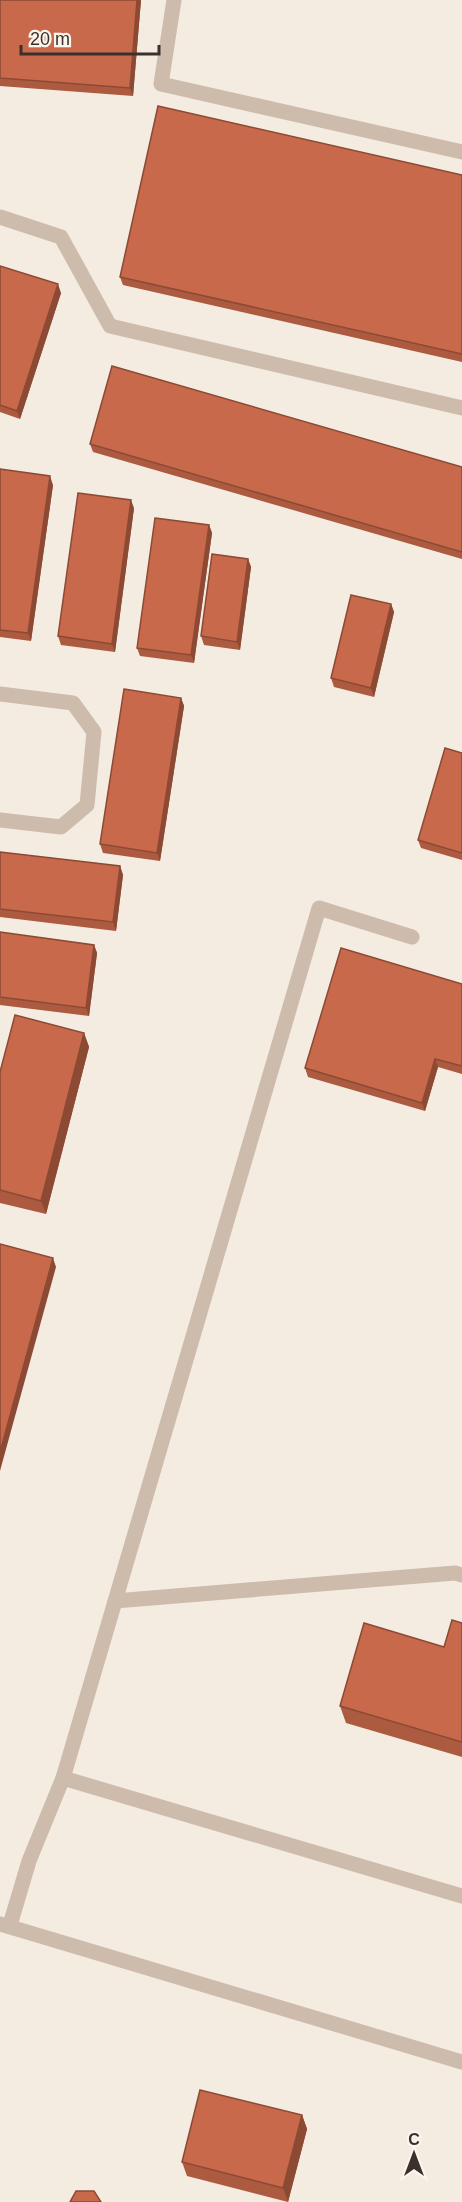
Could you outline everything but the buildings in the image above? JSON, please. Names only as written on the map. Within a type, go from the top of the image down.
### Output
[{"type":"lane","points":[[174,0],[160,84],[462,152]]},
{"type":"lane","points":[[0,217],[61,237],[110,326],[462,408]]},
{"type":"lane","points":[[0,694],[73,703],[94,732],[87,805],[61,827],[0,820]]},
{"type":"lane","points":[[412,937],[319,908],[63,1778],[5,1925],[462,2062]]},
{"type":"lane","points":[[115,1601],[455,1573],[462,1575]]},
{"type":"lane","points":[[63,1778],[462,1896]]}]
